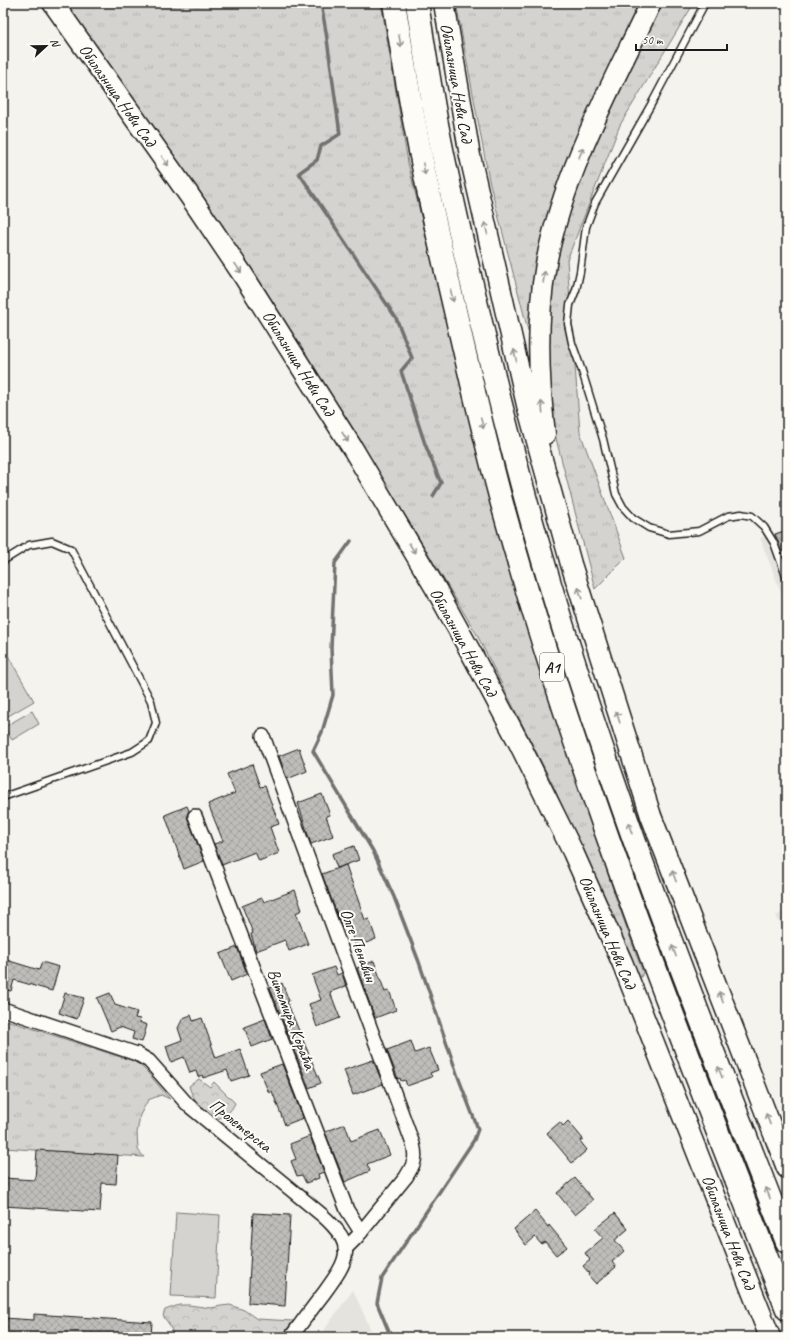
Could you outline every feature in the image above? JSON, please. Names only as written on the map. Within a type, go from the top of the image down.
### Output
[{"type":"highway","name":"A1","points":[[394,3],[414,121],[432,210],[480,419],[502,502],[541,634],[606,833],[658,976],[787,1309]]},
{"type":"highway","name":"A1","points":[[417,3],[435,115],[454,205],[502,414],[548,577],[604,755],[660,913],[706,1036],[787,1242]]},
{"type":"main road","name":"Обилазница Нови Сад","points":[[53,3],[243,275],[353,449],[436,589],[474,658],[518,741],[573,852],[619,955],[770,1337]]},
{"type":"main road","name":"Обилазница Нови Сад","points":[[444,3],[470,156],[525,398],[556,515],[651,816],[787,1168]]},
{"type":"main road","points":[[556,515],[541,400],[540,378],[540,315],[546,264],[558,214],[577,162],[606,95],[651,3]]},
{"type":"street","name":"Олге Пенавин","points":[[262,736],[416,1154],[413,1166],[406,1177],[361,1232]]},
{"type":"street","name":"Витомира Кораћа","points":[[195,816],[347,1210],[361,1232]]},
{"type":"street","name":"Пролетерска","points":[[3,1010],[137,1054],[149,1061],[188,1105],[332,1223],[339,1232],[345,1249]]},
{"type":"street","points":[[291,1337],[339,1272],[345,1256],[345,1249],[361,1232]]},
{"type":"lane","points":[[705,3],[653,101],[594,202],[586,227],[580,272],[576,290],[570,305],[568,324],[572,343],[603,439],[616,494],[623,507],[633,518],[649,528],[669,534],[699,531],[728,516],[741,514],[752,516],[764,527],[774,543],[787,579]]},
{"type":"lane","points":[[3,561],[29,545],[52,541],[71,550],[151,701],[156,723],[149,742],[132,752],[3,797]]},
{"type":"shaded area","points":[[787,530],[787,608],[760,538]]},
{"type":"shaded area","points":[[787,910],[787,936],[776,916]]},
{"type":"shaded area","points":[[353,1290],[374,1337],[319,1337]]},
{"type":"green space","points":[[65,3],[381,3],[408,163],[472,425],[519,599],[547,692],[617,901],[643,973],[638,983],[552,783],[476,633],[345,418],[200,192]]},
{"type":"green space","points":[[456,3],[694,3],[620,125],[567,260],[580,432],[626,558],[595,589],[489,180]]},
{"type":"green space","points":[[3,647],[34,701],[3,719]]},
{"type":"green space","points":[[32,711],[39,724],[12,740],[4,727]]},
{"type":"green space","points":[[3,1019],[133,1061],[140,1065],[170,1099],[161,1095],[148,1100],[140,1115],[137,1133],[138,1150],[144,1157],[3,1148]]},
{"type":"green space","points":[[199,1079],[210,1087],[214,1082],[235,1103],[228,1113],[218,1119],[200,1106],[193,1096],[189,1086]]},
{"type":"green space","points":[[176,1212],[220,1215],[216,1298],[171,1296]]},
{"type":"green space","points":[[179,1305],[211,1308],[230,1305],[244,1310],[257,1319],[293,1321],[281,1337],[168,1337],[174,1336],[169,1324],[163,1316],[165,1310]]},
{"type":"building","points":[[787,530],[787,564],[786,564],[775,534]]},
{"type":"building","points":[[299,748],[307,771],[287,779],[279,756]]},
{"type":"building","points":[[252,764],[260,787],[265,786],[279,824],[270,827],[279,853],[259,861],[255,852],[222,865],[214,844],[223,841],[208,804],[235,793],[227,774]]},
{"type":"building","points":[[322,794],[330,815],[326,816],[333,836],[311,844],[298,803]]},
{"type":"building","points":[[187,806],[189,811],[187,815],[188,819],[204,861],[184,869],[165,815]]},
{"type":"building","points":[[354,846],[359,860],[337,868],[332,854]]},
{"type":"building","points":[[346,865],[365,920],[369,919],[376,939],[356,947],[348,925],[342,927],[322,874]]},
{"type":"building","points":[[295,890],[302,910],[296,913],[308,944],[289,951],[285,940],[256,951],[251,934],[253,933],[242,906],[262,898],[264,902]]},
{"type":"building","points":[[237,947],[247,974],[231,981],[220,954]]},
{"type":"building","points":[[3,959],[39,970],[42,962],[59,967],[52,991],[14,980],[11,991],[3,989]]},
{"type":"building","points":[[374,961],[385,992],[389,990],[396,1010],[375,1018],[357,968]]},
{"type":"building","points":[[334,967],[337,975],[342,973],[346,986],[330,992],[340,1018],[317,1027],[309,1004],[321,1000],[312,975]]},
{"type":"building","points":[[282,983],[289,1001],[287,1002],[321,1083],[309,1088],[270,988]]},
{"type":"building","points":[[65,993],[84,998],[77,1019],[59,1013]]},
{"type":"building","points":[[110,993],[115,1005],[137,1012],[135,1018],[140,1019],[139,1022],[147,1025],[142,1042],[132,1039],[134,1032],[120,1027],[111,1031],[97,998]]},
{"type":"building","points":[[191,1015],[193,1021],[202,1018],[216,1058],[240,1049],[249,1075],[231,1081],[227,1070],[203,1078],[202,1075],[198,1077],[196,1071],[190,1073],[184,1057],[171,1062],[166,1046],[182,1040],[178,1028],[183,1018]]},
{"type":"building","points":[[265,1019],[272,1039],[252,1047],[244,1027]]},
{"type":"building","points":[[411,1041],[415,1053],[429,1048],[438,1070],[430,1073],[432,1077],[407,1086],[405,1080],[401,1081],[400,1078],[398,1079],[387,1050]]},
{"type":"building","points":[[373,1060],[383,1084],[353,1095],[344,1070]]},
{"type":"building","points":[[282,1064],[303,1118],[285,1125],[272,1091],[269,1093],[260,1072]]},
{"type":"building","points":[[568,1121],[583,1139],[580,1141],[587,1150],[572,1163],[547,1133],[560,1122],[563,1126]]},
{"type":"building","points":[[345,1124],[351,1141],[380,1130],[390,1155],[367,1164],[370,1171],[345,1182],[325,1132]]},
{"type":"building","points":[[310,1136],[324,1172],[318,1174],[319,1178],[306,1183],[302,1175],[297,1176],[291,1161],[296,1159],[290,1144]]},
{"type":"building","points":[[37,1150],[118,1155],[116,1184],[102,1183],[100,1212],[3,1206],[3,1178],[35,1180]]},
{"type":"building","points":[[575,1178],[593,1200],[575,1215],[557,1193]]},
{"type":"building","points":[[535,1211],[567,1247],[556,1255],[545,1242],[541,1244],[535,1237],[526,1245],[514,1229]]},
{"type":"building","points":[[253,1213],[290,1215],[285,1306],[248,1303]]},
{"type":"building","points":[[615,1213],[628,1229],[615,1240],[624,1251],[612,1262],[616,1267],[596,1284],[588,1275],[589,1273],[583,1266],[590,1260],[585,1253],[603,1238],[595,1229]]},
{"type":"building","points":[[34,1314],[152,1322],[151,1337],[3,1337],[3,1318],[34,1320]]},
{"type":"waterway","points":[[321,3],[340,134],[321,146],[317,160],[299,173],[396,318],[412,358],[401,371],[425,444],[441,483],[433,496]]},
{"type":"waterway","points":[[351,541],[335,563],[331,648],[333,695],[322,732],[313,751],[373,851],[394,897],[419,962],[457,1074],[478,1129],[474,1140],[382,1278],[377,1303],[391,1337]]}]
